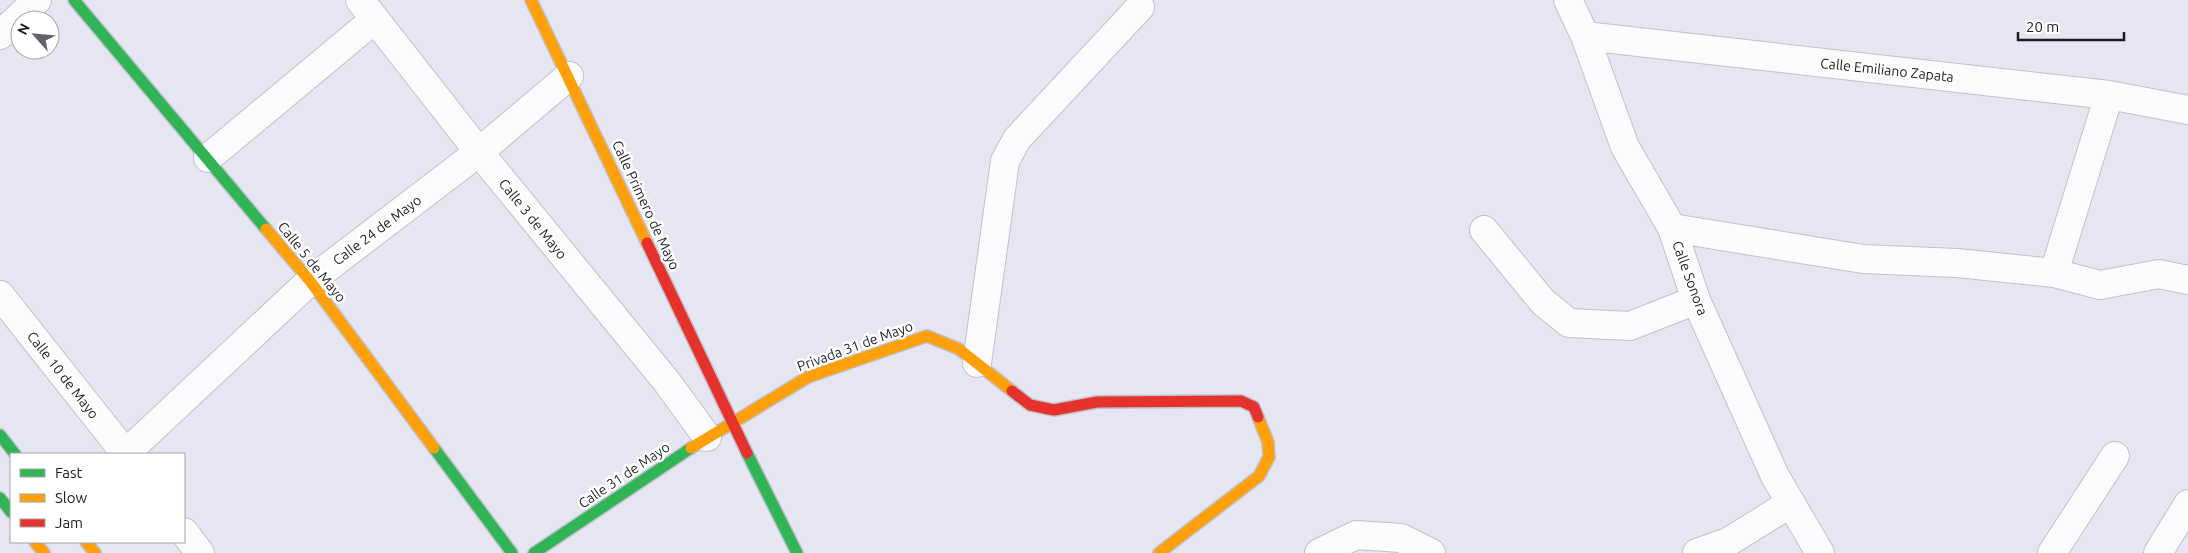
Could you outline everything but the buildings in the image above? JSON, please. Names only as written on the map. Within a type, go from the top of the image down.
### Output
[{"type":"street","points":[[0,34],[37,0]]},
{"type":"street","name":"Calle 5 de Mayo","points":[[74,0],[310,281],[512,553]]},
{"type":"street","name":"Calle Primero de Mayo","points":[[531,0],[569,76],[732,423],[797,553]]},
{"type":"street","name":"Calle Sonora","points":[[1568,0],[1585,36],[1625,147],[1672,228],[1696,300],[1775,476],[1820,553]]},
{"type":"street","points":[[977,363],[1005,161],[1017,139],[1140,7]]},
{"type":"street","points":[[208,158],[368,10]]},
{"type":"street","name":"Calle 3 de Mayo","points":[[368,10],[479,152],[667,382],[707,437]]},
{"type":"street","name":"Calle Emiliano Zapata","points":[[1585,36],[2109,94],[2188,110]]},
{"type":"street","name":"Calle 24 de Mayo","points":[[126,453],[310,281],[479,152],[569,76]]},
{"type":"street","points":[[2054,273],[2109,94]]},
{"type":"street","points":[[1672,228],[1863,259],[1956,263],[2054,273],[2100,285],[2159,274],[2188,280]]},
{"type":"street","points":[[1484,230],[1543,302],[1569,323],[1630,326],[1696,300]]},
{"type":"street","name":"Calle 10 de Mayo","points":[[0,295],[124,453]]},
{"type":"street","name":"Privada 31 de Mayo","points":[[732,423],[808,377],[927,336],[959,349],[1030,404],[1054,410],[1097,402],[1241,401],[1254,407],[1268,442],[1269,457],[1258,476],[1159,553]]},
{"type":"street","name":"Calle 31 de Mayo","points":[[534,553],[707,437],[732,423]]},
{"type":"street","points":[[0,435],[14,453]]},
{"type":"street","points":[[2052,553],[2114,456]]},
{"type":"street","points":[[0,498],[10,511]]},
{"type":"street","points":[[1697,553],[1728,542],[1790,503]]},
{"type":"street","points":[[2158,553],[2188,504]]},
{"type":"street","points":[[185,533],[200,553]]},
{"type":"street","points":[[1319,553],[1356,535],[1401,538],[1431,553]]},
{"type":"street","points":[[35,543],[44,553]]},
{"type":"street","points":[[87,543],[95,553]]},
{"type":"traffic: fast","points":[[74,0],[266,229]]},
{"type":"traffic: fast","points":[[0,435],[14,453]]},
{"type":"traffic: fast","points":[[434,448],[512,553]]},
{"type":"traffic: fast","points":[[534,553],[691,448]]},
{"type":"traffic: fast","points":[[747,453],[797,553]]},
{"type":"traffic: fast","points":[[0,498],[10,511]]},
{"type":"traffic: slow","points":[[531,0],[647,243]]},
{"type":"traffic: slow","points":[[266,229],[310,281],[434,448]]},
{"type":"traffic: slow","points":[[691,448],[808,377],[927,336],[959,349],[1012,391]]},
{"type":"traffic: slow","points":[[1159,553],[1259,476],[1269,457],[1268,442],[1258,417]]},
{"type":"traffic: slow","points":[[36,543],[44,553]]},
{"type":"traffic: slow","points":[[87,543],[95,553]]},
{"type":"traffic: jam","points":[[647,243],[747,453]]},
{"type":"traffic: jam","points":[[1012,391],[1030,405],[1054,410],[1097,402],[1241,401],[1254,407],[1258,417]]}]
